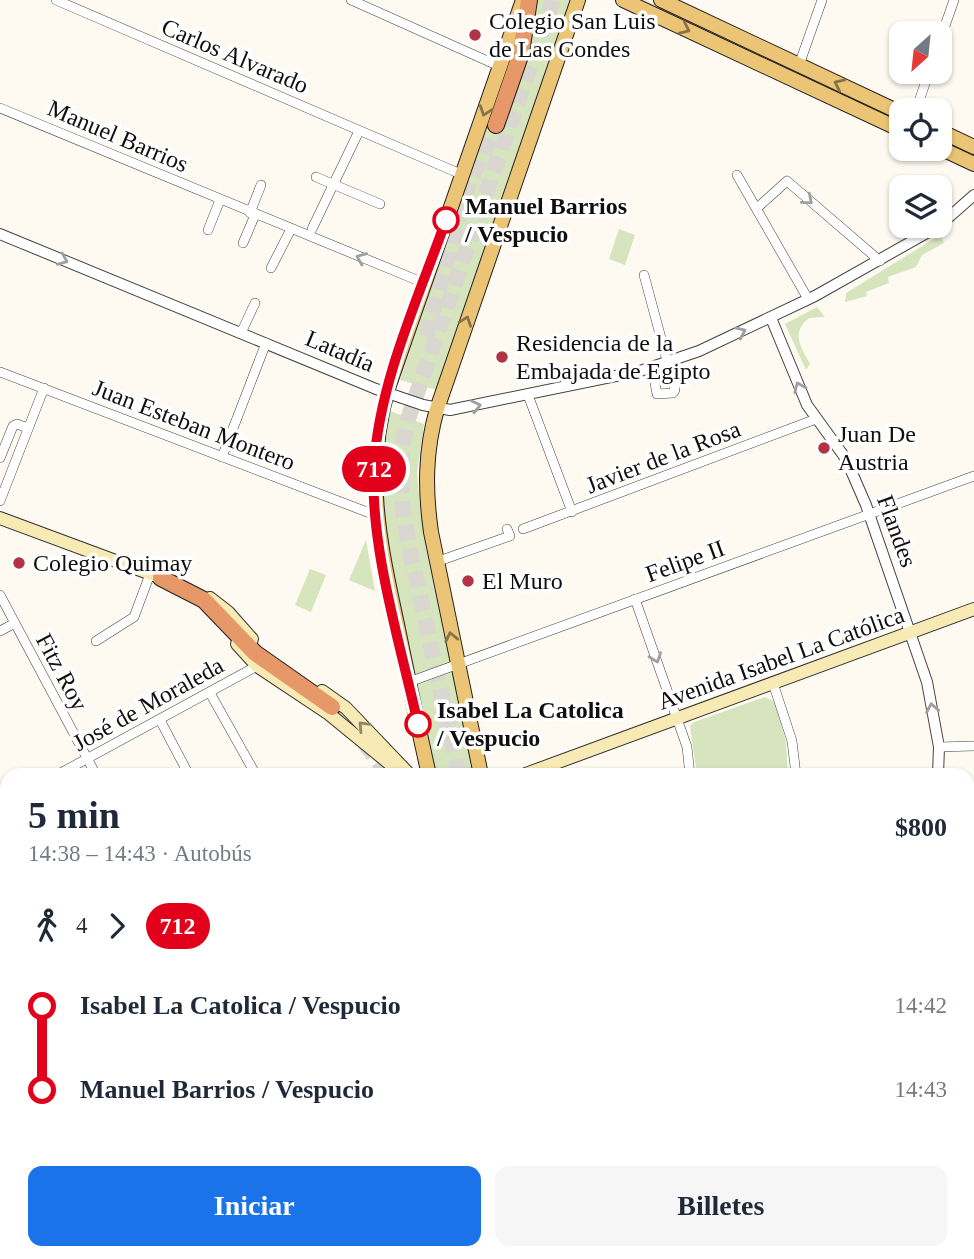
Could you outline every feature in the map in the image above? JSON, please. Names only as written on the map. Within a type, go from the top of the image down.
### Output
[{"type":"highway","points":[[496,125],[521,53],[529,0]]},
{"type":"highway","points":[[155,576],[204,600],[255,653],[332,707]]},
{"type":"main road","points":[[427,768],[375,515],[375,456],[386,392],[523,0]]},
{"type":"main road","points":[[479,768],[436,562],[425,476],[436,409],[578,0]]},
{"type":"main road","points":[[623,0],[889,124]]},
{"type":"main road","points":[[661,0],[688,6],[799,65],[889,107]]},
{"type":"main road","points":[[952,137],[974,147]]},
{"type":"main road","points":[[952,154],[974,164]]},
{"type":"main road","points":[[0,518],[197,591],[221,607],[271,657],[346,708],[402,768]]},
{"type":"main road","points":[[155,576],[202,605],[257,666],[329,714],[385,763],[395,768]]},
{"type":"main road","name":"Avenida Isabel La Católica","points":[[542,768],[974,609]]},
{"type":"street","name":"Carlos Alvarado","points":[[56,0],[463,175]]},
{"type":"street","points":[[351,0],[500,67]]},
{"type":"street","points":[[799,65],[822,0]]},
{"type":"street","points":[[947,21],[954,0]]},
{"type":"street","name":"Manuel Barrios","points":[[0,108],[424,283]]},
{"type":"street","points":[[313,229],[359,131]]},
{"type":"street","points":[[737,175],[808,299]]},
{"type":"street","points":[[316,177],[380,204]]},
{"type":"street","points":[[757,208],[787,181],[880,261]]},
{"type":"street","points":[[243,243],[261,185]]},
{"type":"street","name":"Latadía","points":[[952,214],[974,195]]},
{"type":"street","points":[[208,230],[220,200]]},
{"type":"street","points":[[271,268],[290,229]]},
{"type":"street","name":"Latadía","points":[[0,234],[386,392],[436,409],[464,409],[666,363],[771,318],[880,261],[918,238]]},
{"type":"street","points":[[644,275],[673,393],[657,394],[652,367]]},
{"type":"street","points":[[242,333],[255,303]]},
{"type":"street","name":"Flandes","points":[[771,318],[794,376],[816,419],[846,459],[869,514],[927,682],[939,747],[938,768]]},
{"type":"street","points":[[222,457],[266,343]]},
{"type":"street","name":"Juan Esteban Montero","points":[[0,372],[375,515]]},
{"type":"street","points":[[0,501],[44,388]]},
{"type":"street","points":[[528,394],[572,512]]},
{"type":"street","name":"Javier de la Rosa","points":[[523,529],[816,419]]},
{"type":"street","points":[[0,458],[13,426],[17,424],[28,428]]},
{"type":"street","points":[[0,468],[11,473]]},
{"type":"street","name":"Felipe II","points":[[409,682],[974,476]]},
{"type":"street","points":[[436,562],[510,536],[508,529]]},
{"type":"street","points":[[96,641],[134,617],[155,576]]},
{"type":"street","name":"Fitz Roy","points":[[0,595],[92,768]]},
{"type":"street","points":[[635,600],[687,747],[690,768]]},
{"type":"street","name":"Fitz Roy","points":[[0,631],[15,623]]},
{"type":"street","name":"José de Moraleda","points":[[70,768],[257,666]]},
{"type":"street","points":[[774,682],[792,741],[795,768]]},
{"type":"street","points":[[210,692],[252,768]]},
{"type":"street","points":[[160,720],[185,768]]},
{"type":"street","points":[[939,747],[974,746]]},
{"type":"green space","points":[[535,0],[570,0],[437,390],[400,380],[477,152],[522,27]]},
{"type":"green space","points":[[638,0],[645,0],[889,114],[889,118]]},
{"type":"green space","points":[[619,229],[635,235],[625,265],[609,259]]},
{"type":"green space","points":[[935,238],[942,238],[944,243],[922,255],[916,267],[888,277],[889,283],[866,292],[867,296],[845,302],[846,293]]},
{"type":"green space","points":[[817,307],[825,317],[809,318],[800,329],[799,340],[810,364],[806,370],[785,324]]},
{"type":"green space","points":[[390,411],[424,424],[417,473],[421,517],[474,768],[434,768],[404,640],[387,548],[383,502],[384,456]]},
{"type":"green space","points":[[366,540],[375,591],[349,580]]},
{"type":"green space","points":[[310,569],[326,575],[311,612],[295,605]]},
{"type":"green space","points":[[765,697],[775,702],[786,742],[788,768],[696,768],[690,726],[694,722]]},
{"type":"tunnel","points":[[457,768],[408,541],[401,492],[403,443],[408,419],[553,0]]},
{"type":"tunnel","points":[[426,336],[466,191],[496,125]]},
{"type":"tunnel","points":[[332,707],[343,715],[384,768]]},
{"type":"bus line","name":"712","points":[[418,724],[377,532],[374,468],[386,392],[446,220]]},
{"type":"place","name":"Colegio San Luis de Las Condes","points":[[475,35]]},
{"type":"place","name":"Manuel Barrios / Vespucio","points":[[446,220]]},
{"type":"place","name":"Residencia de la Embajada de Egipto","points":[[502,357]]},
{"type":"place","name":"Juan De Austria","points":[[824,448]]},
{"type":"place","name":"Colegio Quimay","points":[[19,563]]},
{"type":"place","name":"El Muro","points":[[468,581]]},
{"type":"place","name":"Isabel La Catolica / Vespucio","points":[[418,724]]}]
